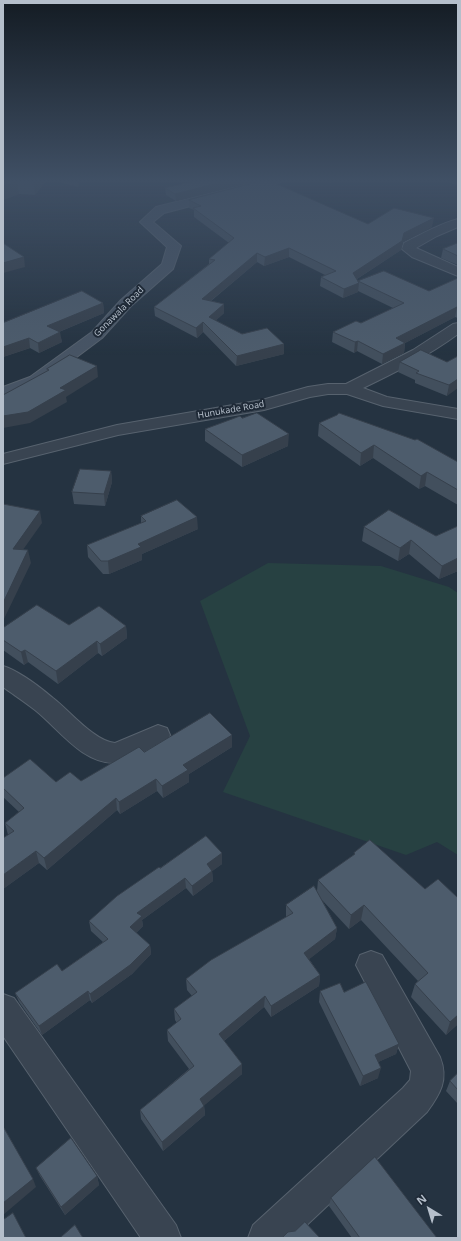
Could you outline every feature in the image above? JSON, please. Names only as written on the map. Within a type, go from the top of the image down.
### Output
[{"type":"street","name":"Gonawala Road","points":[[3,393],[36,380],[97,335],[126,303],[168,266],[174,246],[166,239]]},
{"type":"street","points":[[422,239],[409,246],[409,249],[458,272]]},
{"type":"street","points":[[349,389],[384,372],[446,336],[458,327]]},
{"type":"street","name":"Hunukade Road","points":[[3,459],[117,430],[264,405],[308,392],[328,389],[349,389],[383,401],[458,414]]},
{"type":"street","points":[[3,675],[44,704],[83,739],[103,752],[117,753],[158,735]]},
{"type":"street","points":[[266,1238],[415,1100],[425,1087],[428,1069],[371,965]]},
{"type":"street","points":[[3,1009],[163,1238]]},
{"type":"green space","points":[[268,563],[381,566],[449,587],[458,593],[458,855],[437,842],[406,855],[223,792],[250,736],[200,601]]},
{"type":"building","points":[[233,239],[403,239],[402,241],[353,273],[359,283],[344,289],[321,277],[336,271],[289,248],[265,257],[257,253],[202,299],[224,304],[209,317],[242,334],[267,328],[284,344],[237,356],[203,322],[196,328],[154,307],[215,260],[209,259]]},
{"type":"building","points":[[3,243],[24,257],[3,263]]},
{"type":"building","points":[[458,243],[458,256],[443,249]]},
{"type":"building","points":[[384,271],[429,291],[458,278],[458,307],[396,338],[405,343],[383,354],[358,341],[355,342],[333,332],[356,321],[361,323],[404,303],[358,281]]},
{"type":"building","points":[[82,291],[103,303],[47,326],[60,332],[38,343],[29,338],[3,347],[3,323]]},
{"type":"building","points":[[421,350],[447,362],[458,356],[458,379],[449,385],[416,373],[419,371],[400,362]]},
{"type":"building","points":[[70,355],[97,366],[60,388],[66,390],[28,412],[3,416],[3,395],[49,370],[47,369]]},
{"type":"building","points":[[257,413],[289,434],[242,455],[205,429],[240,416],[242,418]]},
{"type":"building","points":[[339,413],[415,440],[417,439],[458,462],[458,490],[427,472],[421,476],[374,445],[361,453],[319,423]]},
{"type":"building","points":[[80,469],[111,471],[104,494],[72,492]]},
{"type":"building","points":[[177,500],[197,517],[138,544],[141,547],[108,561],[101,561],[87,545],[146,521],[141,516]]},
{"type":"building","points":[[3,504],[40,511],[13,549],[28,550],[3,603]]},
{"type":"building","points":[[389,510],[436,536],[458,526],[458,558],[442,566],[411,540],[400,548],[364,527]]},
{"type":"building","points":[[37,605],[69,625],[99,606],[126,626],[100,644],[97,641],[56,671],[25,650],[21,652],[3,640],[3,628]]},
{"type":"building","points":[[210,713],[232,735],[183,765],[188,770],[162,786],[156,779],[119,802],[116,798],[44,858],[36,851],[3,875],[3,838],[14,831],[5,823],[24,808],[3,788],[3,778],[30,759],[56,782],[70,772],[81,781],[139,747],[144,752]]},
{"type":"building","points":[[206,836],[222,853],[207,864],[212,871],[192,886],[185,878],[137,913],[142,916],[130,927],[150,945],[130,965],[90,994],[88,991],[39,1026],[15,993],[57,964],[62,971],[108,939],[89,921],[117,896]]},
{"type":"building","points":[[370,840],[425,889],[438,879],[458,898],[458,1015],[450,1022],[415,984],[428,973],[364,905],[351,915],[318,880],[355,854],[354,853]]},
{"type":"building","points":[[314,886],[337,928],[304,953],[320,975],[271,1006],[265,996],[219,1034],[242,1064],[200,1099],[204,1106],[162,1142],[140,1110],[194,1066],[167,1030],[181,1019],[174,1009],[197,992],[186,979],[211,960],[293,913],[286,905]]},
{"type":"building","points":[[366,982],[399,1044],[375,1055],[381,1068],[363,1076],[320,991],[340,983],[344,992]]},
{"type":"building","points":[[458,1073],[458,1090],[450,1081]]},
{"type":"building","points":[[4,1128],[33,1179],[3,1203],[3,1129]]},
{"type":"building","points":[[71,1138],[97,1176],[61,1207],[36,1168]]},
{"type":"building","points":[[375,1157],[437,1238],[360,1238],[331,1198]]},
{"type":"building","points":[[13,1213],[26,1238],[3,1238],[3,1220]]},
{"type":"building","points":[[305,1222],[320,1238],[282,1238],[288,1232],[295,1231]]},
{"type":"building","points":[[75,1225],[83,1238],[60,1238]]}]
